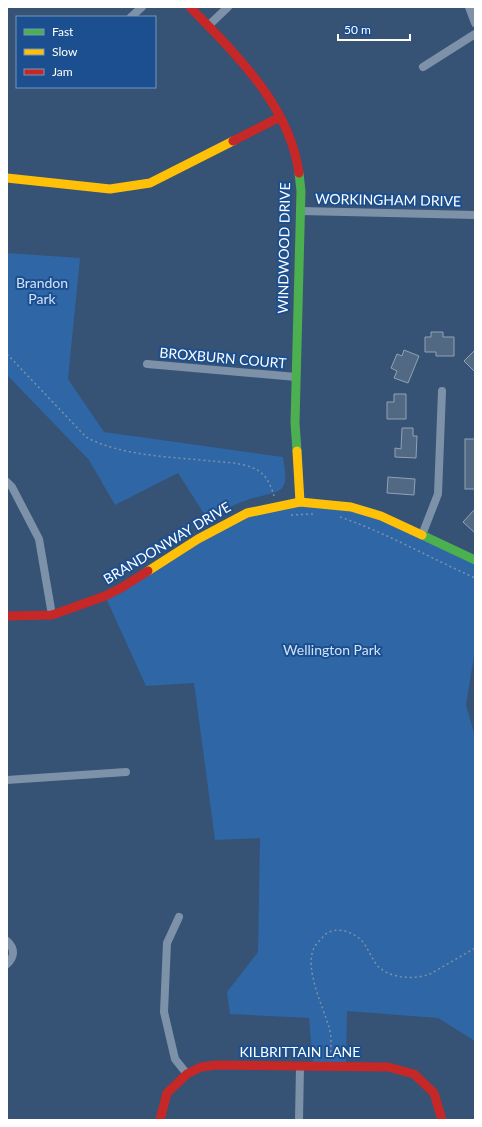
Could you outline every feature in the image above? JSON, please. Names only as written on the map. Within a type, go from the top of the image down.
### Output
[{"type":"street","points":[[132,16],[142,7]]},
{"type":"street","name":"WINDWOOD DRIVE","points":[[190,7],[249,72],[266,94],[280,116],[290,138],[298,166],[301,191],[301,211],[295,423],[300,502]]},
{"type":"street","points":[[208,26],[228,7]]},
{"type":"street","points":[[469,7],[475,23]]},
{"type":"street","points":[[424,67],[475,34]]},
{"type":"street","points":[[7,178],[110,189],[150,183],[280,116]]},
{"type":"street","name":"WORKINGHAM DRIVE","points":[[301,211],[475,215]]},
{"type":"street","name":"BROXBURN COURT","points":[[147,364],[296,377]]},
{"type":"street","points":[[422,536],[438,494],[442,391]]},
{"type":"street","points":[[7,482],[12,487],[39,539],[52,615]]},
{"type":"street","name":"BRANDONWAY DRIVE","points":[[7,616],[52,615],[105,596],[121,588],[198,539],[247,513],[277,508],[300,502],[351,507],[381,516],[475,560]]},
{"type":"street","points":[[7,780],[126,772]]},
{"type":"street","points":[[179,917],[166,943],[164,1012],[176,1059],[186,1074]]},
{"type":"street","points":[[7,941],[11,945],[13,953],[7,964]]},
{"type":"street","name":"KILBRITTAIN LANE","points":[[160,1120],[167,1093],[186,1074],[201,1067],[216,1065],[388,1067],[414,1074],[434,1093],[442,1120]]},
{"type":"street","points":[[299,1120],[300,1066]]},
{"type":"path","points":[[7,354],[86,437],[92,441],[118,449],[155,455],[253,467],[265,475],[273,493],[277,508]]},
{"type":"path","points":[[286,515],[316,514]]},
{"type":"path","points":[[338,516],[367,526],[475,578]]},
{"type":"path","points":[[330,1057],[332,1038],[330,1027],[320,1000],[311,961],[314,948],[323,936],[332,930],[351,933],[362,942],[378,966],[388,974],[399,976],[422,977],[430,974],[475,948]]},
{"type":"green space","name":"Brandon Park","points":[[7,253],[80,258],[68,379],[104,432],[283,457],[285,479],[282,488],[276,492],[235,505],[208,520],[178,473],[115,505],[89,460],[7,375]]},
{"type":"green space","name":"Wellington Park","points":[[292,503],[351,507],[475,560],[475,650],[466,705],[475,736],[475,1041],[438,1018],[347,1011],[346,1066],[313,1066],[309,1018],[230,1014],[227,992],[258,952],[260,838],[215,840],[194,683],[146,686],[105,596],[247,513]]},
{"type":"building","points":[[431,332],[443,332],[443,337],[454,337],[454,356],[436,356],[436,352],[425,352],[425,337],[431,337]]},
{"type":"building","points":[[404,350],[419,356],[408,383],[394,378],[397,371],[391,368],[397,354],[402,356]]},
{"type":"building","points":[[475,350],[475,372],[464,361]]},
{"type":"building","points":[[394,394],[406,394],[406,419],[387,419],[387,402],[394,402]]},
{"type":"building","points":[[402,428],[413,428],[413,436],[417,436],[416,458],[395,457],[395,448],[401,449]]},
{"type":"building","points":[[465,439],[475,439],[475,489],[465,489]]},
{"type":"building","points":[[388,477],[415,479],[414,495],[387,493]]},
{"type":"building","points":[[475,509],[475,533],[463,522]]},
{"type":"traffic: fast","points":[[297,451],[295,423],[301,191],[299,173]]},
{"type":"traffic: fast","points":[[422,535],[475,560]]},
{"type":"traffic: slow","points":[[7,178],[110,189],[150,183],[233,141]]},
{"type":"traffic: slow","points":[[297,451],[300,502]]},
{"type":"traffic: slow","points":[[148,571],[198,539],[247,513],[300,502],[351,507],[381,516],[422,535]]},
{"type":"traffic: jam","points":[[190,7],[242,62],[272,103],[284,125],[293,148],[299,173]]},
{"type":"traffic: jam","points":[[233,141],[280,117]]},
{"type":"traffic: jam","points":[[7,616],[52,615],[105,596],[148,571]]},
{"type":"traffic: jam","points":[[160,1120],[167,1093],[187,1074],[201,1067],[216,1065],[388,1067],[414,1074],[434,1093],[442,1120]]}]
